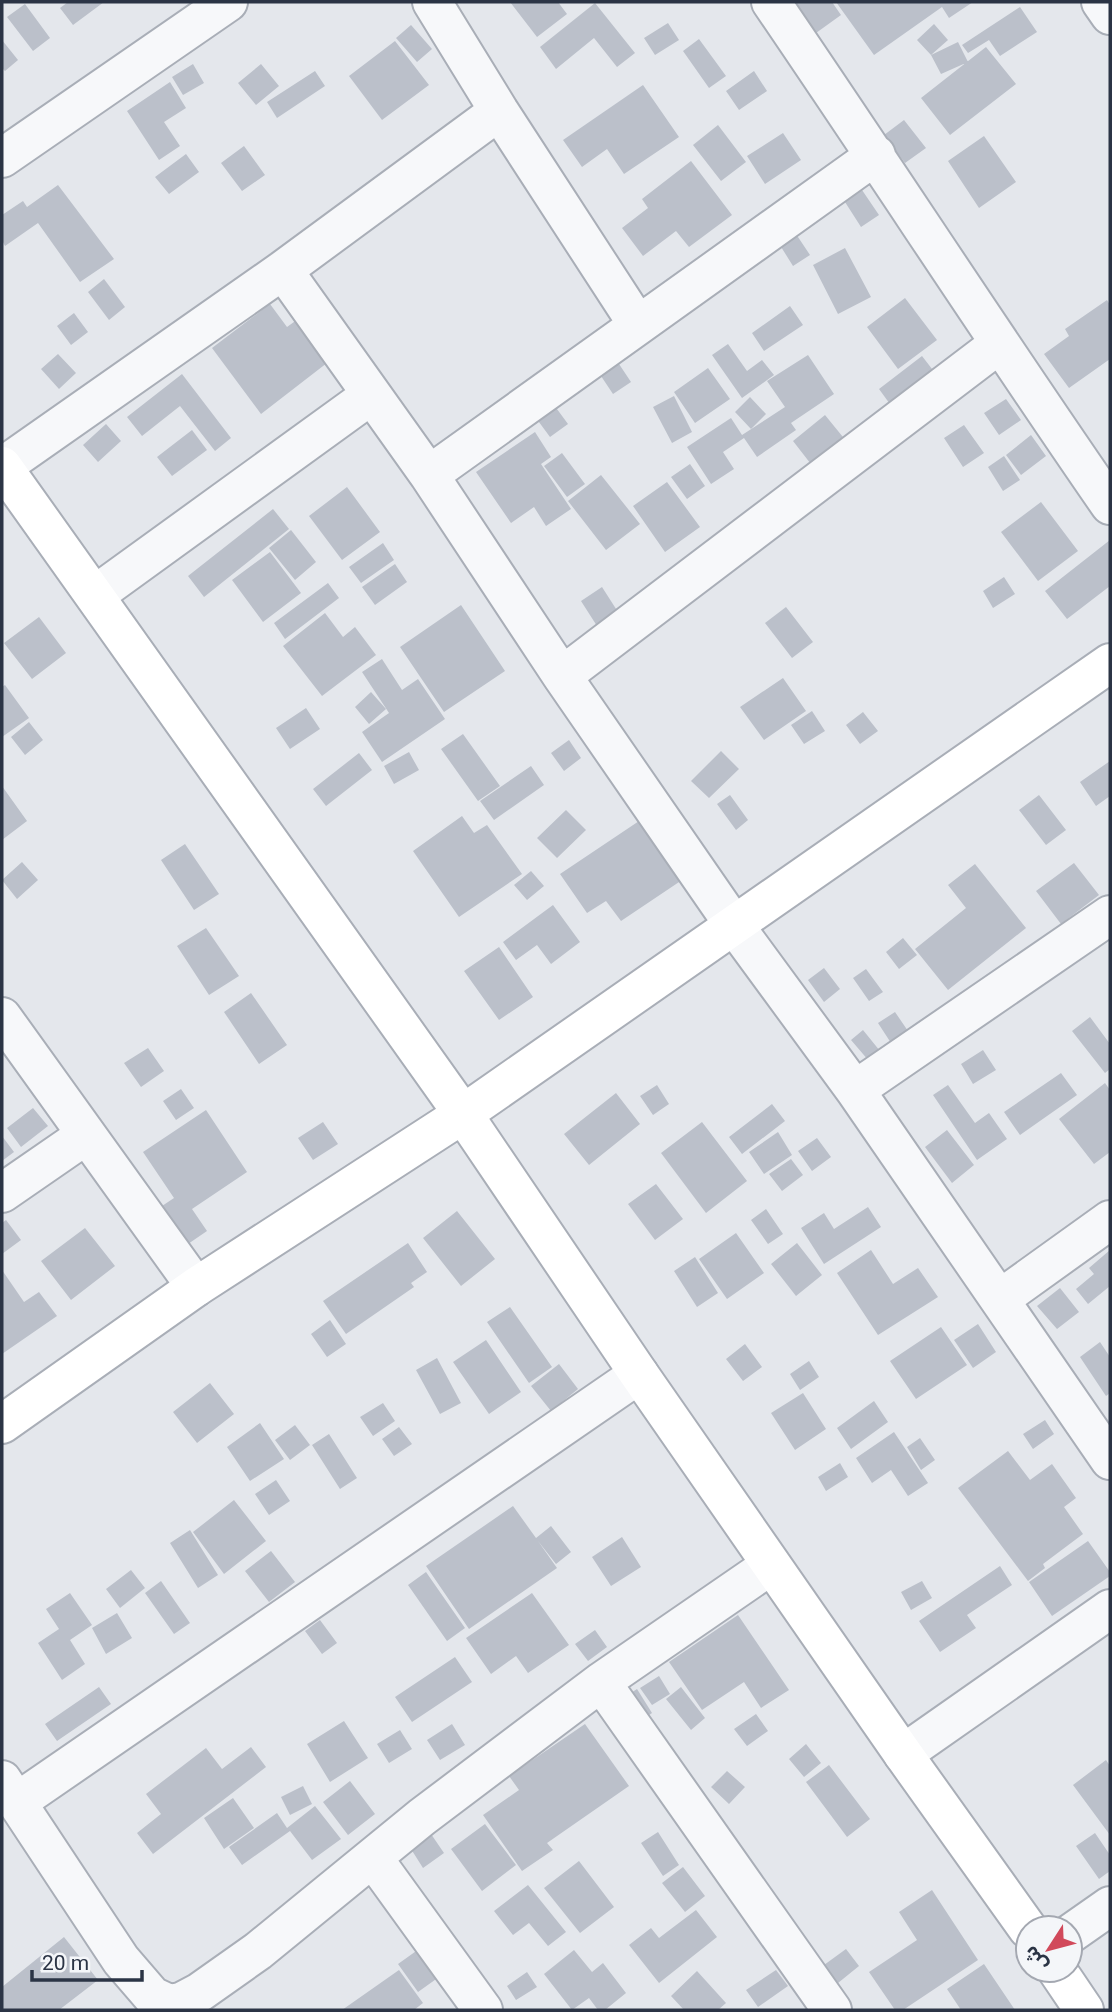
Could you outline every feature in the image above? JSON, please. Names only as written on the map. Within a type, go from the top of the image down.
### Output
[{"type":"street","points":[[2,158],[228,2]]},
{"type":"street","points":[[432,2],[499,111],[638,325]]},
{"type":"street","points":[[771,2],[1110,505]]},
{"type":"street","points":[[1101,2],[1110,15]]},
{"type":"street","points":[[499,111],[283,270],[6,481],[95,595],[463,1114],[771,1565],[1017,1914]]},
{"type":"street","points":[[429,475],[876,156]]},
{"type":"street","points":[[283,270],[429,475],[562,676],[734,925],[855,1090],[1110,1460]]},
{"type":"street","points":[[562,676],[999,344]]},
{"type":"street","points":[[95,595],[371,395]]},
{"type":"street","points":[[2,1424],[196,1287],[463,1114],[1110,663]]},
{"type":"street","points":[[855,1090],[1110,915]]},
{"type":"street","points":[[2,1017],[196,1287]]},
{"type":"street","points":[[2,1193],[86,1135]]},
{"type":"street","points":[[1000,1299],[1110,1220]]},
{"type":"street","points":[[639,1374],[10,1791],[121,1960],[152,1996],[169,2004],[181,2002],[200,1992],[258,1951],[422,1817],[601,1682],[771,1565]]},
{"type":"street","points":[[903,1755],[1110,1609]]},
{"type":"street","points":[[601,1682],[832,2010]]},
{"type":"street","points":[[373,1858],[483,2010]]},
{"type":"street","points":[[1084,1924],[1110,1906]]},
{"type":"street","points":[[1066,1984],[1084,2010]]},
{"type":"building","points":[[68,2],[104,2],[73,25],[60,8]]},
{"type":"building","points":[[510,2],[558,2],[567,14],[537,37]]},
{"type":"building","points":[[794,2],[832,2],[841,15],[816,33]]},
{"type":"building","points":[[836,2],[973,2],[949,18],[942,7],[874,55]]},
{"type":"building","points":[[595,3],[635,53],[617,67],[594,38],[556,69],[540,47]]},
{"type":"building","points":[[25,4],[50,38],[33,51],[7,17]]},
{"type":"building","points":[[1020,7],[1037,32],[1000,56],[989,40],[968,53],[962,45]]},
{"type":"building","points":[[668,23],[679,40],[655,55],[644,38]]},
{"type":"building","points":[[934,24],[948,40],[931,55],[917,40]]},
{"type":"building","points":[[411,25],[432,49],[417,62],[396,38]]},
{"type":"building","points":[[699,39],[726,76],[709,88],[683,51]]},
{"type":"building","points":[[2,40],[18,60],[5,71],[2,68]]},
{"type":"building","points":[[395,41],[429,85],[382,120],[349,76]]},
{"type":"building","points":[[958,42],[968,62],[941,74],[931,55]]},
{"type":"building","points":[[986,47],[1016,84],[950,135],[921,98]]},
{"type":"building","points":[[193,64],[204,83],[183,95],[172,77]]},
{"type":"building","points":[[261,64],[279,86],[256,105],[238,83]]},
{"type":"building","points":[[315,71],[325,86],[277,118],[267,102]]},
{"type":"building","points":[[754,71],[767,91],[739,110],[726,91]]},
{"type":"building","points":[[170,82],[186,108],[164,122],[180,146],[159,160],[127,111]]},
{"type":"building","points":[[643,85],[679,137],[624,174],[607,149],[582,167],[563,140]]},
{"type":"building","points":[[904,120],[926,148],[905,163],[884,135]]},
{"type":"building","points":[[718,125],[746,162],[721,181],[693,145]]},
{"type":"building","points":[[783,133],[801,160],[765,184],[747,156]]},
{"type":"building","points":[[984,136],[1016,182],[979,208],[948,161]]},
{"type":"building","points":[[244,146],[265,175],[242,191],[221,163]]},
{"type":"building","points":[[186,154],[199,172],[169,194],[155,177]]},
{"type":"building","points":[[691,161],[732,215],[689,247],[676,231],[643,256],[622,228],[648,208],[642,199]]},
{"type":"building","points":[[58,185],[114,259],[80,282],[38,223],[5,246],[2,240],[2,215],[23,201],[27,207]]},
{"type":"building","points":[[862,190],[879,215],[861,227],[845,202]]},
{"type":"building","points":[[794,231],[810,255],[793,266],[778,242]]},
{"type":"building","points":[[845,248],[871,297],[838,314],[813,265]]},
{"type":"building","points":[[104,279],[125,307],[109,320],[88,292]]},
{"type":"building","points":[[905,298],[937,340],[898,369],[867,327]]},
{"type":"building","points":[[1107,300],[1110,305],[1110,359],[1069,388],[1044,354],[1069,336],[1065,329]]},
{"type":"building","points":[[270,304],[287,327],[305,314],[336,356],[261,414],[212,348]]},
{"type":"building","points":[[790,306],[803,325],[764,351],[752,333]]},
{"type":"building","points":[[74,313],[88,332],[71,345],[57,326]]},
{"type":"building","points":[[728,344],[747,371],[762,360],[774,375],[742,398],[712,355]]},
{"type":"building","points":[[58,354],[76,373],[59,389],[41,369]]},
{"type":"building","points":[[808,355],[834,394],[791,423],[796,430],[757,457],[744,438],[723,452],[734,469],[711,484],[687,447],[731,418],[742,435],[785,407],[767,381]]},
{"type":"building","points":[[922,356],[939,378],[895,411],[879,389]]},
{"type":"building","points":[[617,361],[631,382],[613,394],[599,373]]},
{"type":"building","points":[[708,368],[730,399],[695,423],[674,392]]},
{"type":"building","points":[[182,374],[231,438],[215,451],[180,406],[142,436],[127,417]]},
{"type":"building","points":[[674,396],[692,432],[672,443],[653,407]]},
{"type":"building","points":[[750,397],[766,414],[751,429],[735,412]]},
{"type":"building","points":[[1006,399],[1021,420],[999,435],[984,413]]},
{"type":"building","points":[[554,405],[568,424],[550,437],[536,418]]},
{"type":"building","points":[[825,415],[847,442],[814,468],[793,441]]},
{"type":"building","points":[[106,424],[121,441],[98,462],[83,445]]},
{"type":"building","points":[[964,425],[984,453],[963,467],[944,438]]},
{"type":"building","points":[[192,430],[207,450],[172,476],[157,457]]},
{"type":"building","points":[[535,432],[551,457],[541,464],[571,509],[546,526],[534,507],[511,523],[476,472]]},
{"type":"building","points":[[1031,435],[1046,456],[1021,475],[1006,455]]},
{"type":"building","points":[[562,453],[585,484],[567,497],[544,466]]},
{"type":"building","points":[[1004,456],[1020,480],[1003,491],[988,467]]},
{"type":"building","points":[[690,464],[705,486],[687,499],[671,477]]},
{"type":"building","points":[[601,475],[640,524],[606,550],[568,501]]},
{"type":"building","points":[[667,482],[700,527],[665,552],[633,506]]},
{"type":"building","points":[[347,487],[380,532],[342,560],[309,516]]},
{"type":"building","points":[[1041,502],[1078,551],[1038,581],[1001,532]]},
{"type":"building","points":[[273,509],[289,529],[204,597],[188,576]]},
{"type":"building","points":[[291,530],[316,562],[295,580],[269,548]]},
{"type":"building","points":[[1110,540],[1110,586],[1067,619],[1045,591]]},
{"type":"building","points":[[383,543],[394,560],[361,583],[349,567]]},
{"type":"building","points":[[270,552],[301,593],[263,622],[232,580]]},
{"type":"building","points":[[395,564],[407,582],[375,605],[362,587]]},
{"type":"building","points":[[1004,577],[1015,594],[993,608],[983,591]]},
{"type":"building","points":[[328,583],[339,598],[285,639],[274,623]]},
{"type":"building","points":[[602,587],[618,612],[597,626],[581,601]]},
{"type":"building","points":[[461,605],[505,671],[444,712],[400,647]]},
{"type":"building","points":[[786,607],[813,642],[792,658],[765,623]]},
{"type":"building","points":[[325,613],[343,637],[355,627],[376,655],[322,696],[283,646]]},
{"type":"building","points":[[39,617],[66,653],[32,679],[4,643]]},
{"type":"building","points":[[382,659],[402,690],[418,679],[445,719],[382,762],[362,732],[389,713],[362,672]]},
{"type":"building","points":[[783,678],[806,711],[764,740],[740,707]]},
{"type":"building","points":[[5,685],[29,718],[2,737],[2,687]]},
{"type":"building","points":[[371,692],[386,709],[369,724],[355,707]]},
{"type":"building","points":[[306,708],[320,729],[290,749],[276,728]]},
{"type":"building","points":[[812,711],[825,731],[804,744],[791,725]]},
{"type":"building","points":[[863,712],[878,731],[860,744],[846,725]]},
{"type":"building","points":[[29,722],[43,740],[25,755],[11,737]]},
{"type":"building","points":[[463,734],[500,786],[478,801],[441,749]]},
{"type":"building","points":[[569,740],[581,758],[564,771],[551,753]]},
{"type":"building","points":[[721,751],[739,769],[709,798],[691,781]]},
{"type":"building","points":[[409,752],[419,770],[394,784],[384,766]]},
{"type":"building","points":[[359,753],[372,770],[326,806],[313,789]]},
{"type":"building","points":[[1110,761],[1110,796],[1096,806],[1080,782]]},
{"type":"building","points":[[531,766],[544,785],[494,820],[480,801]]},
{"type":"building","points":[[2,786],[27,821],[2,840]]},
{"type":"building","points":[[730,795],[748,820],[736,830],[717,804]]},
{"type":"building","points":[[1039,795],[1066,830],[1046,845],[1019,810]]},
{"type":"building","points":[[566,810],[586,830],[557,858],[537,838]]},
{"type":"building","points":[[651,813],[691,874],[621,921],[606,901],[587,913],[560,874]]},
{"type":"building","points":[[462,816],[474,833],[487,825],[522,874],[459,917],[413,851]]},
{"type":"building","points":[[185,844],[219,894],[194,910],[161,860]]},
{"type":"building","points":[[22,862],[38,880],[17,899],[2,880]]},
{"type":"building","points":[[1074,863],[1099,895],[1061,924],[1036,891]]},
{"type":"building","points":[[975,864],[1026,928],[948,990],[915,949],[966,908],[948,885]]},
{"type":"building","points":[[531,871],[544,886],[527,900],[514,885]]},
{"type":"building","points":[[553,905],[580,942],[551,964],[537,945],[516,960],[503,942]]},
{"type":"building","points":[[206,928],[239,976],[209,995],[177,946]]},
{"type":"building","points":[[903,938],[917,955],[899,969],[886,952]]},
{"type":"building","points":[[499,947],[533,997],[499,1020],[464,971]]},
{"type":"building","points":[[824,968],[840,989],[824,1002],[808,980]]},
{"type":"building","points":[[866,969],[883,992],[869,1001],[853,978]]},
{"type":"building","points":[[251,993],[287,1045],[259,1064],[224,1012]]},
{"type":"building","points":[[895,1012],[908,1031],[891,1043],[878,1023]]},
{"type":"building","points":[[1090,1017],[1110,1044],[1110,1069],[1105,1073],[1072,1031]]},
{"type":"building","points":[[863,1030],[880,1051],[869,1061],[851,1040]]},
{"type":"building","points":[[148,1048],[164,1071],[141,1087],[124,1063]]},
{"type":"building","points":[[983,1050],[996,1070],[973,1084],[961,1064]]},
{"type":"building","points":[[1061,1073],[1077,1095],[1020,1135],[1004,1112]]},
{"type":"building","points":[[1105,1083],[1110,1090],[1110,1152],[1094,1164],[1059,1119]]},
{"type":"building","points":[[657,1085],[669,1104],[653,1115],[640,1096]]},
{"type":"building","points":[[948,1085],[975,1123],[989,1113],[1007,1139],[977,1160],[933,1095]]},
{"type":"building","points":[[181,1089],[194,1108],[176,1120],[163,1101]]},
{"type":"building","points":[[616,1093],[640,1124],[589,1165],[564,1134]]},
{"type":"building","points":[[772,1104],[785,1121],[742,1154],[729,1137]]},
{"type":"building","points":[[33,1108],[48,1126],[21,1147],[7,1128]]},
{"type":"building","points":[[206,1110],[247,1172],[192,1209],[207,1231],[188,1244],[162,1206],[174,1198],[143,1152]]},
{"type":"building","points":[[323,1122],[338,1144],[313,1160],[298,1138]]},
{"type":"building","points":[[702,1122],[747,1181],[706,1213],[661,1153]]},
{"type":"building","points":[[947,1130],[974,1165],[952,1183],[925,1147]]},
{"type":"building","points":[[778,1132],[792,1155],[764,1174],[749,1152]]},
{"type":"building","points":[[2,1136],[14,1152],[2,1161]]},
{"type":"building","points":[[817,1138],[831,1157],[812,1171],[798,1151]]},
{"type":"building","points":[[791,1159],[803,1175],[782,1191],[769,1174]]},
{"type":"building","points":[[656,1184],[683,1219],[655,1240],[628,1204]]},
{"type":"building","points":[[868,1207],[881,1227],[824,1264],[801,1228],[824,1213],[834,1229]]},
{"type":"building","points":[[766,1209],[783,1234],[768,1244],[751,1220]]},
{"type":"building","points":[[457,1211],[495,1259],[461,1286],[423,1238]]},
{"type":"building","points":[[6,1220],[21,1240],[2,1254],[2,1223]]},
{"type":"building","points":[[85,1228],[115,1266],[71,1300],[41,1261]]},
{"type":"building","points":[[736,1233],[764,1273],[727,1299],[699,1259]]},
{"type":"building","points":[[408,1243],[427,1272],[411,1283],[414,1287],[346,1334],[323,1301]]},
{"type":"building","points":[[797,1243],[822,1275],[796,1296],[771,1264]]},
{"type":"building","points":[[871,1250],[893,1284],[918,1268],[938,1297],[878,1335],[837,1273]]},
{"type":"building","points":[[1110,1250],[1110,1286],[1088,1304],[1076,1289],[1094,1274],[1089,1268]]},
{"type":"building","points":[[695,1257],[718,1293],[697,1307],[674,1271]]},
{"type":"building","points":[[2,1270],[24,1302],[39,1292],[57,1316],[2,1354]]},
{"type":"building","points":[[1060,1288],[1079,1312],[1057,1329],[1037,1306]]},
{"type":"building","points":[[510,1307],[552,1367],[529,1383],[487,1322]]},
{"type":"building","points":[[330,1320],[346,1344],[327,1357],[311,1334]]},
{"type":"building","points":[[978,1324],[996,1352],[973,1368],[954,1340]]},
{"type":"building","points":[[941,1327],[967,1365],[916,1399],[890,1361]]},
{"type":"building","points":[[486,1340],[521,1392],[489,1414],[453,1362]]},
{"type":"building","points":[[1100,1342],[1110,1357],[1110,1393],[1106,1396],[1080,1357]]},
{"type":"building","points":[[745,1344],[762,1367],[743,1381],[726,1359]]},
{"type":"building","points":[[437,1358],[461,1403],[440,1414],[416,1370]]},
{"type":"building","points":[[809,1361],[819,1377],[800,1390],[790,1374]]},
{"type":"building","points":[[559,1364],[578,1389],[551,1411],[531,1386]]},
{"type":"building","points":[[210,1383],[234,1414],[197,1443],[173,1412]]},
{"type":"building","points":[[803,1393],[826,1429],[795,1450],[771,1413]]},
{"type":"building","points":[[874,1401],[888,1422],[851,1449],[837,1428]]},
{"type":"building","points":[[383,1403],[395,1421],[373,1436],[360,1417]]},
{"type":"building","points":[[1045,1420],[1054,1434],[1033,1449],[1023,1434]]},
{"type":"building","points":[[260,1423],[284,1459],[250,1481],[227,1447]]},
{"type":"building","points":[[295,1425],[310,1445],[290,1460],[275,1440]]},
{"type":"building","points":[[399,1427],[412,1444],[394,1456],[382,1439]]},
{"type":"building","points":[[894,1432],[928,1483],[908,1496],[891,1470],[872,1483],[856,1458]]},
{"type":"building","points":[[329,1434],[357,1478],[340,1489],[312,1445]]},
{"type":"building","points":[[920,1438],[935,1460],[921,1470],[907,1447]]},
{"type":"building","points":[[1008,1451],[1030,1480],[1052,1464],[1076,1498],[1064,1507],[1083,1534],[1043,1564],[1045,1568],[1028,1581],[958,1488]]},
{"type":"building","points":[[840,1463],[848,1477],[826,1491],[818,1477]]},
{"type":"building","points":[[276,1480],[290,1501],[269,1515],[255,1494]]},
{"type":"building","points":[[234,1500],[266,1541],[224,1574],[193,1532]]},
{"type":"building","points":[[513,1506],[536,1538],[551,1526],[571,1552],[556,1564],[538,1541],[557,1568],[469,1629],[426,1566]]},
{"type":"building","points":[[190,1530],[218,1575],[198,1588],[170,1543]]},
{"type":"building","points":[[622,1537],[641,1567],[611,1586],[592,1557]]},
{"type":"building","points":[[1088,1541],[1110,1572],[1110,1576],[1052,1616],[1029,1582]]},
{"type":"building","points":[[271,1551],[295,1582],[269,1602],[245,1571]]},
{"type":"building","points":[[1000,1566],[1012,1585],[967,1615],[976,1628],[940,1652],[919,1621]]},
{"type":"building","points":[[131,1570],[145,1588],[120,1608],[106,1589]]},
{"type":"building","points":[[426,1572],[465,1628],[447,1641],[408,1585]]},
{"type":"building","points":[[161,1581],[190,1623],[174,1634],[145,1593]]},
{"type":"building","points":[[922,1581],[932,1598],[911,1610],[901,1592]]},
{"type":"building","points":[[70,1593],[92,1625],[70,1640],[85,1664],[62,1680],[38,1643],[59,1629],[46,1609]]},
{"type":"building","points":[[532,1593],[569,1645],[528,1673],[516,1656],[491,1674],[466,1638]]},
{"type":"building","points":[[117,1613],[132,1638],[106,1654],[92,1628]]},
{"type":"building","points":[[738,1615],[789,1690],[761,1708],[744,1682],[702,1710],[669,1662]]},
{"type":"building","points":[[320,1620],[337,1643],[322,1654],[305,1631]]},
{"type":"building","points":[[595,1630],[607,1647],[588,1661],[575,1644]]},
{"type":"building","points":[[455,1657],[472,1682],[412,1722],[395,1697]]},
{"type":"building","points":[[659,1676],[670,1694],[652,1705],[640,1688]]},
{"type":"building","points":[[99,1687],[111,1704],[57,1741],[45,1724]]},
{"type":"building","points":[[681,1687],[705,1718],[691,1730],[666,1699]]},
{"type":"building","points":[[637,1689],[652,1713],[636,1724],[620,1700]]},
{"type":"building","points":[[756,1714],[768,1731],[747,1746],[734,1729]]},
{"type":"building","points":[[344,1721],[368,1758],[330,1782],[307,1744]]},
{"type":"building","points":[[452,1724],[465,1745],[440,1760],[427,1740]]},
{"type":"building","points":[[585,1724],[629,1786],[547,1843],[553,1850],[522,1871],[483,1815],[519,1790],[509,1776]]},
{"type":"building","points":[[400,1730],[412,1749],[389,1763],[377,1744]]},
{"type":"building","points":[[806,1744],[821,1763],[804,1777],[789,1759]]},
{"type":"building","points":[[251,1747],[266,1767],[153,1854],[137,1833],[161,1814],[146,1794],[206,1748],[222,1769]]},
{"type":"building","points":[[1106,1760],[1110,1766],[1110,1835],[1073,1785]]},
{"type":"building","points":[[829,1765],[870,1819],[847,1837],[806,1782]]},
{"type":"building","points":[[727,1771],[745,1787],[729,1804],[711,1787]]},
{"type":"building","points":[[350,1781],[375,1814],[348,1835],[323,1802]]},
{"type":"building","points":[[303,1786],[312,1804],[290,1815],[281,1797]]},
{"type":"building","points":[[233,1798],[254,1828],[224,1849],[204,1818]]},
{"type":"building","points":[[315,1806],[341,1839],[312,1860],[290,1831],[242,1865],[229,1847],[277,1813],[287,1828]]},
{"type":"building","points":[[485,1824],[516,1865],[482,1891],[451,1849]]},
{"type":"building","points":[[658,1832],[679,1865],[663,1876],[641,1843]]},
{"type":"building","points":[[1095,1833],[1110,1855],[1110,1871],[1099,1879],[1076,1846]]},
{"type":"building","points":[[431,1834],[444,1853],[423,1868],[411,1849]]},
{"type":"building","points":[[579,1861],[614,1907],[580,1933],[544,1888]]},
{"type":"building","points":[[683,1867],[705,1896],[685,1912],[662,1883]]},
{"type":"building","points":[[528,1885],[566,1932],[548,1946],[529,1923],[513,1935],[494,1911]]},
{"type":"building","points":[[932,1890],[978,1960],[903,2010],[895,2010],[869,1972],[917,1940],[899,1912]]},
{"type":"building","points":[[696,1910],[717,1937],[659,1983],[629,1945],[651,1928],[659,1938]]},
{"type":"building","points":[[64,1937],[98,1980],[59,2010],[2,2010],[2,1987]]},
{"type":"building","points":[[426,1944],[446,1972],[418,1992],[398,1964]]},
{"type":"building","points":[[846,1949],[859,1966],[838,1983],[824,1965]]},
{"type":"building","points":[[574,1950],[592,1972],[603,1963],[626,1993],[605,2010],[598,2010],[589,1998],[572,2010],[544,1974]]},
{"type":"building","points":[[984,1964],[1015,2010],[961,2010],[947,1989]]},
{"type":"building","points":[[399,1970],[423,2003],[414,2010],[342,2010]]},
{"type":"building","points":[[776,1970],[788,1986],[758,2007],[746,1990]]},
{"type":"building","points":[[697,1971],[726,2003],[718,2010],[684,2010],[671,1996]]},
{"type":"building","points":[[527,1972],[537,1987],[516,2000],[507,1986]]}]
